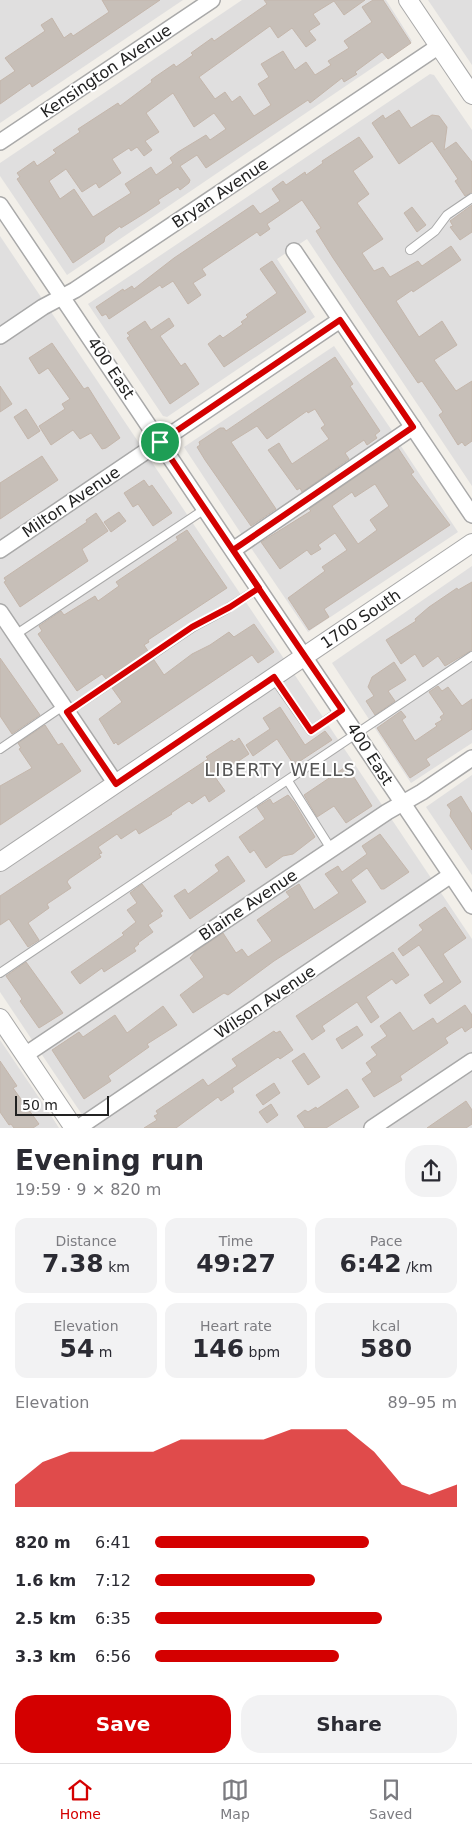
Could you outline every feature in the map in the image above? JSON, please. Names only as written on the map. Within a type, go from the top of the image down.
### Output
[{"type":"street","name":"Kensington Avenue","points":[[0,142],[212,0]]},
{"type":"street","points":[[408,0],[472,95]]},
{"type":"street","name":"Bryan Avenue","points":[[0,336],[76,290],[439,46]]},
{"type":"street","name":"400 East","points":[[0,205],[304,657],[342,710],[472,906]]},
{"type":"street","points":[[294,251],[472,515]]},
{"type":"street","name":"Milton Avenue","points":[[0,550],[340,320]]},
{"type":"street","points":[[233,550],[413,427]]},
{"type":"street","name":"1700 South","points":[[0,862],[472,543]]},
{"type":"street","points":[[0,612],[116,784]]},
{"type":"street","name":"Blaine Avenue","points":[[25,1055],[332,849],[472,758]]},
{"type":"street","name":"Wilson Avenue","points":[[78,1128],[451,875]]},
{"type":"street","points":[[0,1018],[74,1128]]},
{"type":"street","points":[[372,1128],[472,1061]]},
{"type":"lane","points":[[410,250],[435,231],[447,215],[472,198]]},
{"type":"lane","points":[[15,635],[205,509]]},
{"type":"lane","points":[[0,749],[192,627],[230,607],[259,588]]},
{"type":"lane","points":[[0,974],[472,656]]},
{"type":"lane","points":[[274,677],[311,731],[342,710]]},
{"type":"lane","points":[[288,781],[332,849]]},
{"type":"shaded area","points":[[0,0],[183,0],[0,123]]},
{"type":"shaded area","points":[[242,0],[386,0],[412,41],[67,275],[0,176],[0,163]]},
{"type":"shaded area","points":[[428,0],[472,0],[472,65]]},
{"type":"shaded area","points":[[430,74],[434,75],[472,130],[472,486],[307,239],[277,259],[315,317],[167,417],[163,416],[88,304]]},
{"type":"shaded area","points":[[0,236],[472,939],[472,1128],[91,1128],[0,992]]},
{"type":"shaded area","points":[[334,346],[395,435],[244,538],[184,447]]},
{"type":"shaded area","points":[[399,443],[458,532],[308,632],[249,545]]},
{"type":"shaded area","points":[[472,566],[472,743],[411,783],[332,663]]},
{"type":"shaded area","points":[[472,775],[472,875],[426,807]]},
{"type":"shaded area","points":[[0,1040],[48,1111],[59,1128],[0,1128]]},
{"type":"building","points":[[102,0],[160,0],[32,87],[30,83],[0,104],[0,81],[15,71],[5,58],[45,31],[41,25],[52,18],[64,38],[71,33],[73,36],[109,12]]},
{"type":"building","points":[[264,0],[365,0],[344,15],[334,1],[313,14],[320,24],[309,31],[316,40],[306,47],[292,28],[278,38],[270,26],[199,77],[215,99],[225,92],[232,102],[240,96],[254,116],[271,105],[258,84],[269,77],[261,64],[283,51],[295,70],[306,62],[315,75],[331,65],[328,61],[349,48],[344,41],[372,22],[362,7],[373,0],[383,0],[411,43],[388,59],[382,52],[355,72],[357,74],[344,82],[342,78],[310,103],[308,100],[206,168],[197,155],[180,166],[190,180],[189,183],[180,190],[178,187],[158,200],[160,203],[121,228],[120,226],[105,237],[104,242],[73,263],[17,179],[20,177],[17,173],[34,161],[37,166],[56,153],[53,150],[80,132],[78,129],[118,103],[120,106],[152,82],[151,80],[155,77],[174,64],[176,67],[212,38],[214,41],[267,4]],"holes":[[[173,93],[194,127],[214,113],[226,129],[210,140],[206,135],[178,152],[170,158],[173,163],[156,175],[151,167],[125,184],[131,193],[93,217],[74,189],[60,199],[49,181],[66,169],[82,192],[96,183],[99,188],[121,173],[112,159],[129,148],[131,151],[137,147],[144,156],[152,150],[145,141],[159,132],[146,113]]]},
{"type":"building","points":[[399,110],[411,128],[432,115],[439,116],[447,127],[444,150],[456,142],[472,162],[472,192],[465,196],[455,181],[458,179],[432,141],[399,164],[372,123],[383,115],[385,119]]},
{"type":"building","points":[[359,137],[373,157],[353,171],[369,194],[357,203],[383,239],[362,253],[374,271],[383,267],[390,277],[418,261],[422,266],[451,246],[461,260],[396,301],[419,337],[442,321],[457,345],[434,360],[456,391],[472,381],[472,441],[465,446],[462,442],[458,445],[439,415],[443,412],[422,381],[418,383],[333,258],[316,231],[321,228],[302,200],[267,224],[270,229],[260,236],[257,232],[202,269],[206,275],[193,283],[201,295],[188,304],[173,281],[162,288],[160,285],[109,319],[106,314],[102,316],[96,307],[123,289],[124,291],[132,286],[134,289],[174,258],[253,205],[260,214],[280,201],[272,189],[283,181],[286,185],[305,172],[306,175],[323,163],[322,161]]},
{"type":"building","points":[[472,205],[472,232],[460,240],[450,227],[453,226],[450,221]]},
{"type":"building","points":[[412,207],[426,225],[417,232],[404,213]]},
{"type":"building","points":[[272,261],[306,312],[224,367],[208,344],[220,335],[223,338],[243,324],[241,322],[248,317],[246,315],[277,293],[260,269]]},
{"type":"building","points":[[169,318],[174,326],[160,336],[181,366],[185,363],[199,384],[170,404],[127,338],[130,336],[127,333],[145,321],[151,330]]},
{"type":"building","points":[[52,343],[84,389],[88,387],[120,438],[106,448],[102,449],[91,433],[80,439],[73,430],[51,445],[39,426],[65,409],[62,404],[70,399],[48,368],[39,374],[29,358]]},
{"type":"building","points":[[335,357],[353,384],[350,386],[380,431],[375,435],[377,438],[367,445],[364,440],[345,453],[349,459],[302,492],[300,488],[297,490],[268,450],[279,443],[292,464],[329,439],[321,428],[325,425],[315,409],[308,413],[307,411],[267,439],[257,426],[231,442],[276,509],[251,526],[205,460],[197,447],[200,445],[199,442],[220,428],[224,428],[226,431]]},
{"type":"building","points":[[0,386],[12,404],[0,412]]},
{"type":"building","points":[[26,409],[40,431],[28,439],[14,417]]},
{"type":"building","points":[[398,448],[414,472],[411,474],[450,525],[324,609],[329,617],[309,630],[288,598],[325,571],[322,567],[347,550],[335,533],[318,545],[321,549],[311,555],[307,550],[280,569],[261,542],[311,511],[309,509]],"holes":[[[375,484],[389,506],[370,520],[377,530],[358,544],[332,506],[352,492],[355,497]]]},
{"type":"building","points":[[42,456],[58,480],[0,519],[0,483]]},
{"type":"building","points":[[144,480],[149,487],[152,485],[172,513],[153,526],[138,504],[133,507],[124,493]]},
{"type":"building","points":[[119,512],[126,521],[111,532],[104,522]]},
{"type":"building","points":[[96,513],[108,531],[82,549],[88,561],[20,607],[4,582],[6,581],[4,578],[87,522],[86,520]]},
{"type":"building","points":[[187,530],[227,588],[148,640],[149,642],[144,645],[148,651],[106,679],[102,674],[77,691],[38,634],[42,631],[39,626],[61,611],[64,615],[95,596],[98,601],[119,586],[116,582],[178,540],[176,537]]},
{"type":"building","points":[[472,582],[472,650],[445,666],[438,656],[423,667],[415,654],[401,664],[386,640],[416,621],[415,619],[429,607],[457,588],[458,590]]},
{"type":"building","points":[[254,624],[274,652],[258,663],[252,655],[118,745],[116,742],[114,744],[99,719],[122,702],[112,688],[154,660],[164,675],[192,654],[229,632],[234,637]]},
{"type":"building","points":[[0,658],[40,715],[12,734],[0,716]]},
{"type":"building","points":[[394,662],[406,680],[388,691],[395,701],[375,715],[366,701],[374,696],[368,687],[372,677]]},
{"type":"building","points":[[438,686],[442,691],[448,687],[462,706],[472,699],[472,729],[426,759],[430,765],[410,778],[377,728],[401,711],[406,717],[402,720],[415,741],[437,726],[435,724],[442,720],[440,717],[444,714],[429,692]]},
{"type":"building","points":[[280,707],[305,745],[325,731],[332,740],[294,765],[277,739],[253,756],[246,745],[270,729],[263,718]]},
{"type":"building","points":[[45,725],[58,745],[62,743],[81,771],[0,825],[0,786],[32,768],[19,749],[21,748],[18,743]]},
{"type":"building","points":[[239,738],[249,754],[215,777],[225,791],[209,802],[205,795],[192,804],[189,801],[139,834],[136,829],[121,839],[117,834],[98,847],[102,853],[99,854],[101,857],[69,879],[67,882],[71,888],[47,904],[49,908],[28,923],[39,940],[28,947],[9,919],[0,925],[0,896],[208,759],[206,757],[232,740],[234,742]]},
{"type":"building","points":[[347,766],[372,806],[346,823],[334,806],[317,817],[304,795]]},
{"type":"building","points":[[288,795],[315,837],[293,854],[283,856],[266,868],[254,850],[250,853],[239,837],[265,819],[257,807],[270,799],[273,804]]},
{"type":"building","points":[[461,796],[472,814],[472,850],[450,816],[451,810],[447,805]]},
{"type":"building","points":[[380,834],[409,872],[384,889],[381,889],[367,868],[351,880],[366,902],[274,961],[228,995],[224,993],[193,1013],[180,995],[204,977],[190,958],[196,951],[223,933],[236,953],[242,949],[248,957],[272,941],[257,920],[290,897],[286,892],[299,884],[314,910],[339,893],[325,874],[338,866],[342,872],[367,854],[362,846]]},
{"type":"building","points":[[228,856],[245,881],[190,919],[174,896],[185,889],[188,894],[219,871],[215,865]]},
{"type":"building","points":[[142,884],[163,911],[160,913],[162,916],[148,925],[153,932],[138,943],[134,948],[136,951],[104,972],[102,968],[80,984],[71,972],[124,935],[122,933],[136,922],[127,910],[137,903],[130,893]]},
{"type":"building","points":[[445,907],[466,938],[443,954],[461,982],[430,1004],[424,995],[444,982],[419,945],[403,956],[398,949],[423,930],[419,925]]},
{"type":"building","points":[[393,952],[409,975],[396,984],[392,979],[366,997],[379,1017],[371,1023],[357,1002],[322,1026],[325,1031],[312,1040],[296,1016]]},
{"type":"building","points":[[26,962],[63,1013],[39,1028],[20,1001],[22,999],[6,976]]},
{"type":"building","points":[[465,1005],[472,1015],[472,1027],[465,1032],[462,1027],[445,1038],[448,1043],[400,1076],[402,1080],[374,1097],[362,1079],[372,1072],[366,1063],[377,1055],[371,1047],[387,1036],[380,1026],[400,1012],[413,1031],[433,1018],[437,1024]]},
{"type":"building","points":[[163,1006],[177,1025],[147,1044],[149,1047],[108,1076],[111,1081],[84,1099],[52,1050],[79,1032],[83,1037],[115,1015],[127,1033]]},
{"type":"building","points":[[357,1026],[363,1035],[342,1049],[336,1039]]},
{"type":"building","points":[[274,1031],[276,1033],[280,1031],[293,1050],[280,1059],[278,1057],[232,1088],[234,1092],[221,1101],[218,1097],[176,1128],[144,1128],[157,1120],[154,1116],[158,1114],[156,1111],[203,1079],[208,1086],[237,1066],[232,1059]]},
{"type":"building","points":[[304,1053],[320,1077],[308,1085],[292,1061]]},
{"type":"building","points":[[0,1061],[17,1086],[13,1088],[39,1124],[33,1128],[14,1128],[11,1124],[9,1125],[0,1112]]},
{"type":"building","points":[[274,1083],[280,1093],[263,1105],[256,1095]]},
{"type":"building","points":[[347,1089],[359,1107],[326,1128],[305,1128],[297,1116],[305,1110],[308,1112],[316,1107],[317,1109]]},
{"type":"building","points":[[466,1101],[472,1110],[472,1124],[466,1128],[427,1128]]},
{"type":"building","points":[[271,1104],[278,1115],[267,1123],[259,1112]]},
{"type":"district","name":"LIBERTY WELLS","points":[[280,769]]},
{"type":"route","points":[[160,442],[233,550],[259,588],[292,638],[342,710],[311,731],[274,677],[116,784],[67,712],[192,627],[206,618],[225,610],[259,588],[233,550],[413,427],[340,320],[160,442]]}]
